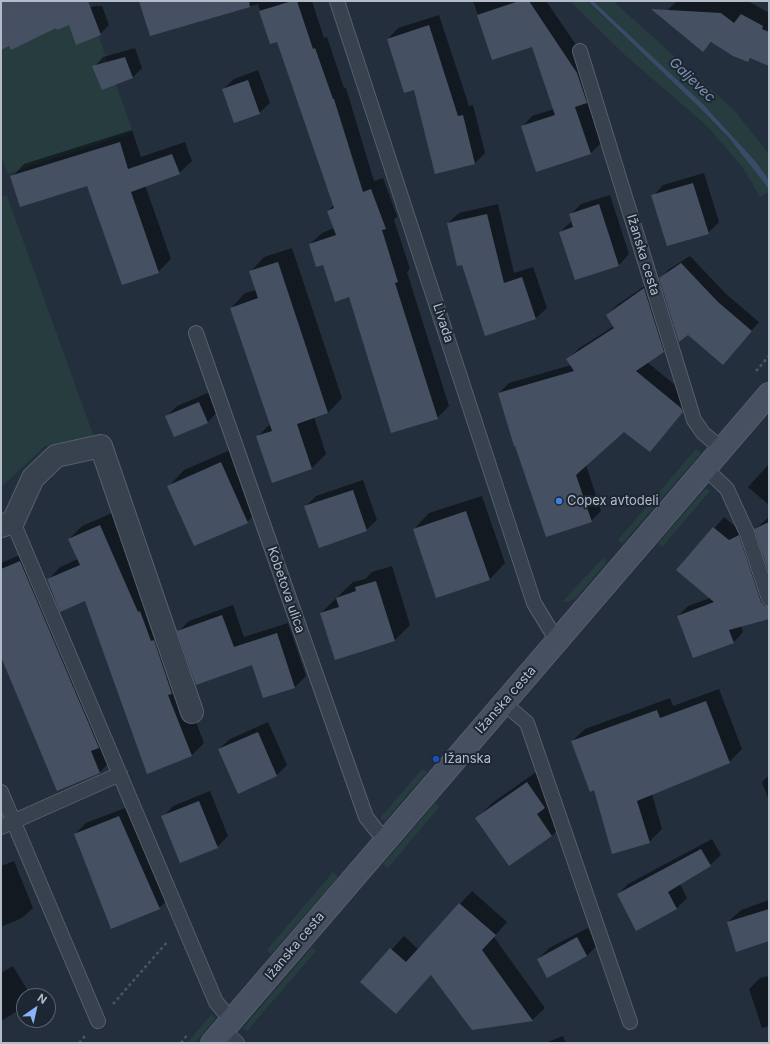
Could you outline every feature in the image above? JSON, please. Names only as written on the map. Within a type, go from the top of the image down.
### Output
[{"type":"main road","name":"Ižanska cesta","points":[[226,1034],[387,839],[769,394]]},
{"type":"street","points":[[7,524],[33,478],[56,456],[101,446],[192,712]]},
{"type":"lane","name":"Livada","points":[[337,1],[534,603],[557,641]]},
{"type":"lane","name":"Ižanska cesta","points":[[580,51],[694,420],[703,433],[722,449]]},
{"type":"lane","name":"Kobetova ulica","points":[[196,334],[366,817],[377,831],[387,839]]},
{"type":"lane","points":[[705,468],[727,489],[747,533],[769,599]]},
{"type":"lane","points":[[7,524],[120,774],[216,1002],[226,1034]]},
{"type":"lane","points":[[504,703],[527,723],[630,1022]]},
{"type":"lane","points":[[7,824],[120,774]]},
{"type":"lane","points":[[1,792],[7,824],[98,1021]]},
{"type":"path","points":[[79,1043],[183,924]]},
{"type":"green space","points":[[86,1],[133,132],[8,174],[1,157],[1,32]]},
{"type":"green space","points":[[570,1],[587,1],[699,107],[752,164],[769,189],[769,192],[760,197],[743,168],[707,126],[627,57]]},
{"type":"green space","points":[[593,1],[613,1],[734,110],[769,154],[769,180],[730,133],[703,104]]},
{"type":"green space","points":[[1,196],[7,196],[94,437],[45,446],[1,487]]},
{"type":"green space","points":[[696,449],[701,453],[622,544],[618,540]]},
{"type":"green space","points":[[706,488],[710,491],[662,547],[658,543]]},
{"type":"green space","points":[[603,558],[607,562],[576,598],[568,602],[562,602]]},
{"type":"green space","points":[[422,769],[427,772],[385,821],[380,818]]},
{"type":"green space","points":[[435,803],[439,807],[388,868],[383,864]]},
{"type":"green space","points":[[333,872],[338,877],[271,954],[267,950]]},
{"type":"green space","points":[[312,947],[316,951],[247,1031],[243,1028]]},
{"type":"green space","points":[[211,1015],[216,1018],[195,1043],[187,1043]]},
{"type":"water","name":"Galjevec","points":[[588,1],[593,1],[703,104],[755,161],[769,180],[769,189],[729,138],[699,107]]},
{"type":"building","points":[[1,1],[88,1],[101,35],[76,45],[69,25],[57,30],[56,28],[11,50],[9,46],[1,50]]},
{"type":"building","points":[[139,1],[249,1],[250,7],[150,36]]},
{"type":"building","points":[[292,1],[297,1],[313,49],[315,48],[334,99],[363,192],[371,189],[386,229],[382,230],[398,282],[395,283],[438,419],[391,433],[349,297],[335,302],[323,265],[316,267],[309,244],[336,235],[327,211],[334,208],[277,42],[270,44],[259,11]]},
{"type":"building","points":[[519,1],[529,1],[577,73],[587,103],[575,107],[591,154],[536,172],[521,126],[555,115],[532,47],[492,60],[477,15]]},
{"type":"building","points":[[651,9],[721,13],[734,23],[741,14],[763,26],[762,29],[769,32],[769,66],[750,58],[748,62],[733,56],[711,42],[703,52]]},
{"type":"building","points":[[429,25],[458,116],[463,115],[475,164],[435,174],[414,90],[404,93],[387,39]]},
{"type":"building","points":[[125,57],[133,78],[102,90],[92,66]]},
{"type":"building","points":[[248,80],[260,114],[234,123],[222,89]]},
{"type":"building","points":[[120,142],[128,169],[172,154],[180,174],[131,192],[159,273],[122,285],[87,186],[20,207],[10,176]]},
{"type":"building","points":[[693,183],[709,234],[667,246],[651,195]]},
{"type":"building","points":[[599,204],[619,266],[575,280],[559,232],[573,227],[569,214]]},
{"type":"building","points":[[487,214],[504,283],[522,277],[536,319],[485,336],[462,265],[457,266],[447,223]]},
{"type":"building","points":[[278,262],[328,413],[297,424],[312,469],[272,483],[256,436],[272,431],[230,308],[258,298],[249,271]]},
{"type":"building","points":[[681,263],[718,302],[752,331],[723,365],[688,335],[679,342],[659,278]]},
{"type":"building","points":[[644,288],[664,352],[636,371],[681,408],[683,412],[650,452],[624,432],[576,475],[592,522],[546,537],[514,446],[498,393],[574,371],[566,359],[614,328],[606,315]]},
{"type":"building","points":[[199,402],[208,423],[174,437],[165,416]]},
{"type":"building","points":[[221,462],[248,523],[194,546],[167,486]]},
{"type":"building","points":[[353,490],[367,531],[319,548],[304,506]]},
{"type":"building","points":[[466,511],[490,580],[436,598],[413,529]]},
{"type":"building","points":[[769,522],[769,572],[754,529]]},
{"type":"building","points":[[100,525],[138,612],[140,611],[151,641],[154,640],[172,694],[168,695],[192,756],[147,774],[85,601],[60,612],[47,579],[80,565],[68,539]]},
{"type":"building","points":[[713,527],[729,540],[739,535],[761,602],[764,606],[769,607],[769,619],[729,630],[734,643],[693,658],[677,616],[714,602],[676,570]]},
{"type":"building","points":[[20,561],[99,748],[91,751],[100,773],[57,791],[1,657],[1,569]]},
{"type":"building","points":[[376,581],[395,641],[335,660],[320,613],[339,607],[336,598],[356,591],[355,587]]},
{"type":"building","points":[[222,615],[234,647],[277,633],[295,688],[263,698],[252,665],[196,685],[177,631]]},
{"type":"building","points":[[706,701],[730,763],[637,801],[650,843],[612,854],[594,790],[590,792],[571,741],[657,710],[660,718]]},
{"type":"building","points":[[258,732],[277,776],[238,794],[218,749]]},
{"type":"building","points":[[527,782],[545,808],[537,814],[552,836],[509,866],[475,818]]},
{"type":"building","points":[[199,801],[218,848],[180,863],[161,816]]},
{"type":"building","points":[[119,816],[160,909],[111,929],[74,834]]},
{"type":"building","points":[[701,849],[711,866],[668,892],[677,909],[636,931],[617,894]]},
{"type":"building","points":[[459,903],[496,935],[482,950],[533,1021],[472,1030],[431,975],[396,1014],[360,982],[390,948],[406,962]]},
{"type":"building","points":[[769,909],[769,941],[736,952],[727,922]]},
{"type":"building","points":[[577,937],[587,956],[547,978],[537,959]]},
{"type":"place","name":"Copex avtodeli","points":[[559,501]]},
{"type":"place","name":"Ižanska","points":[[436,759]]}]
